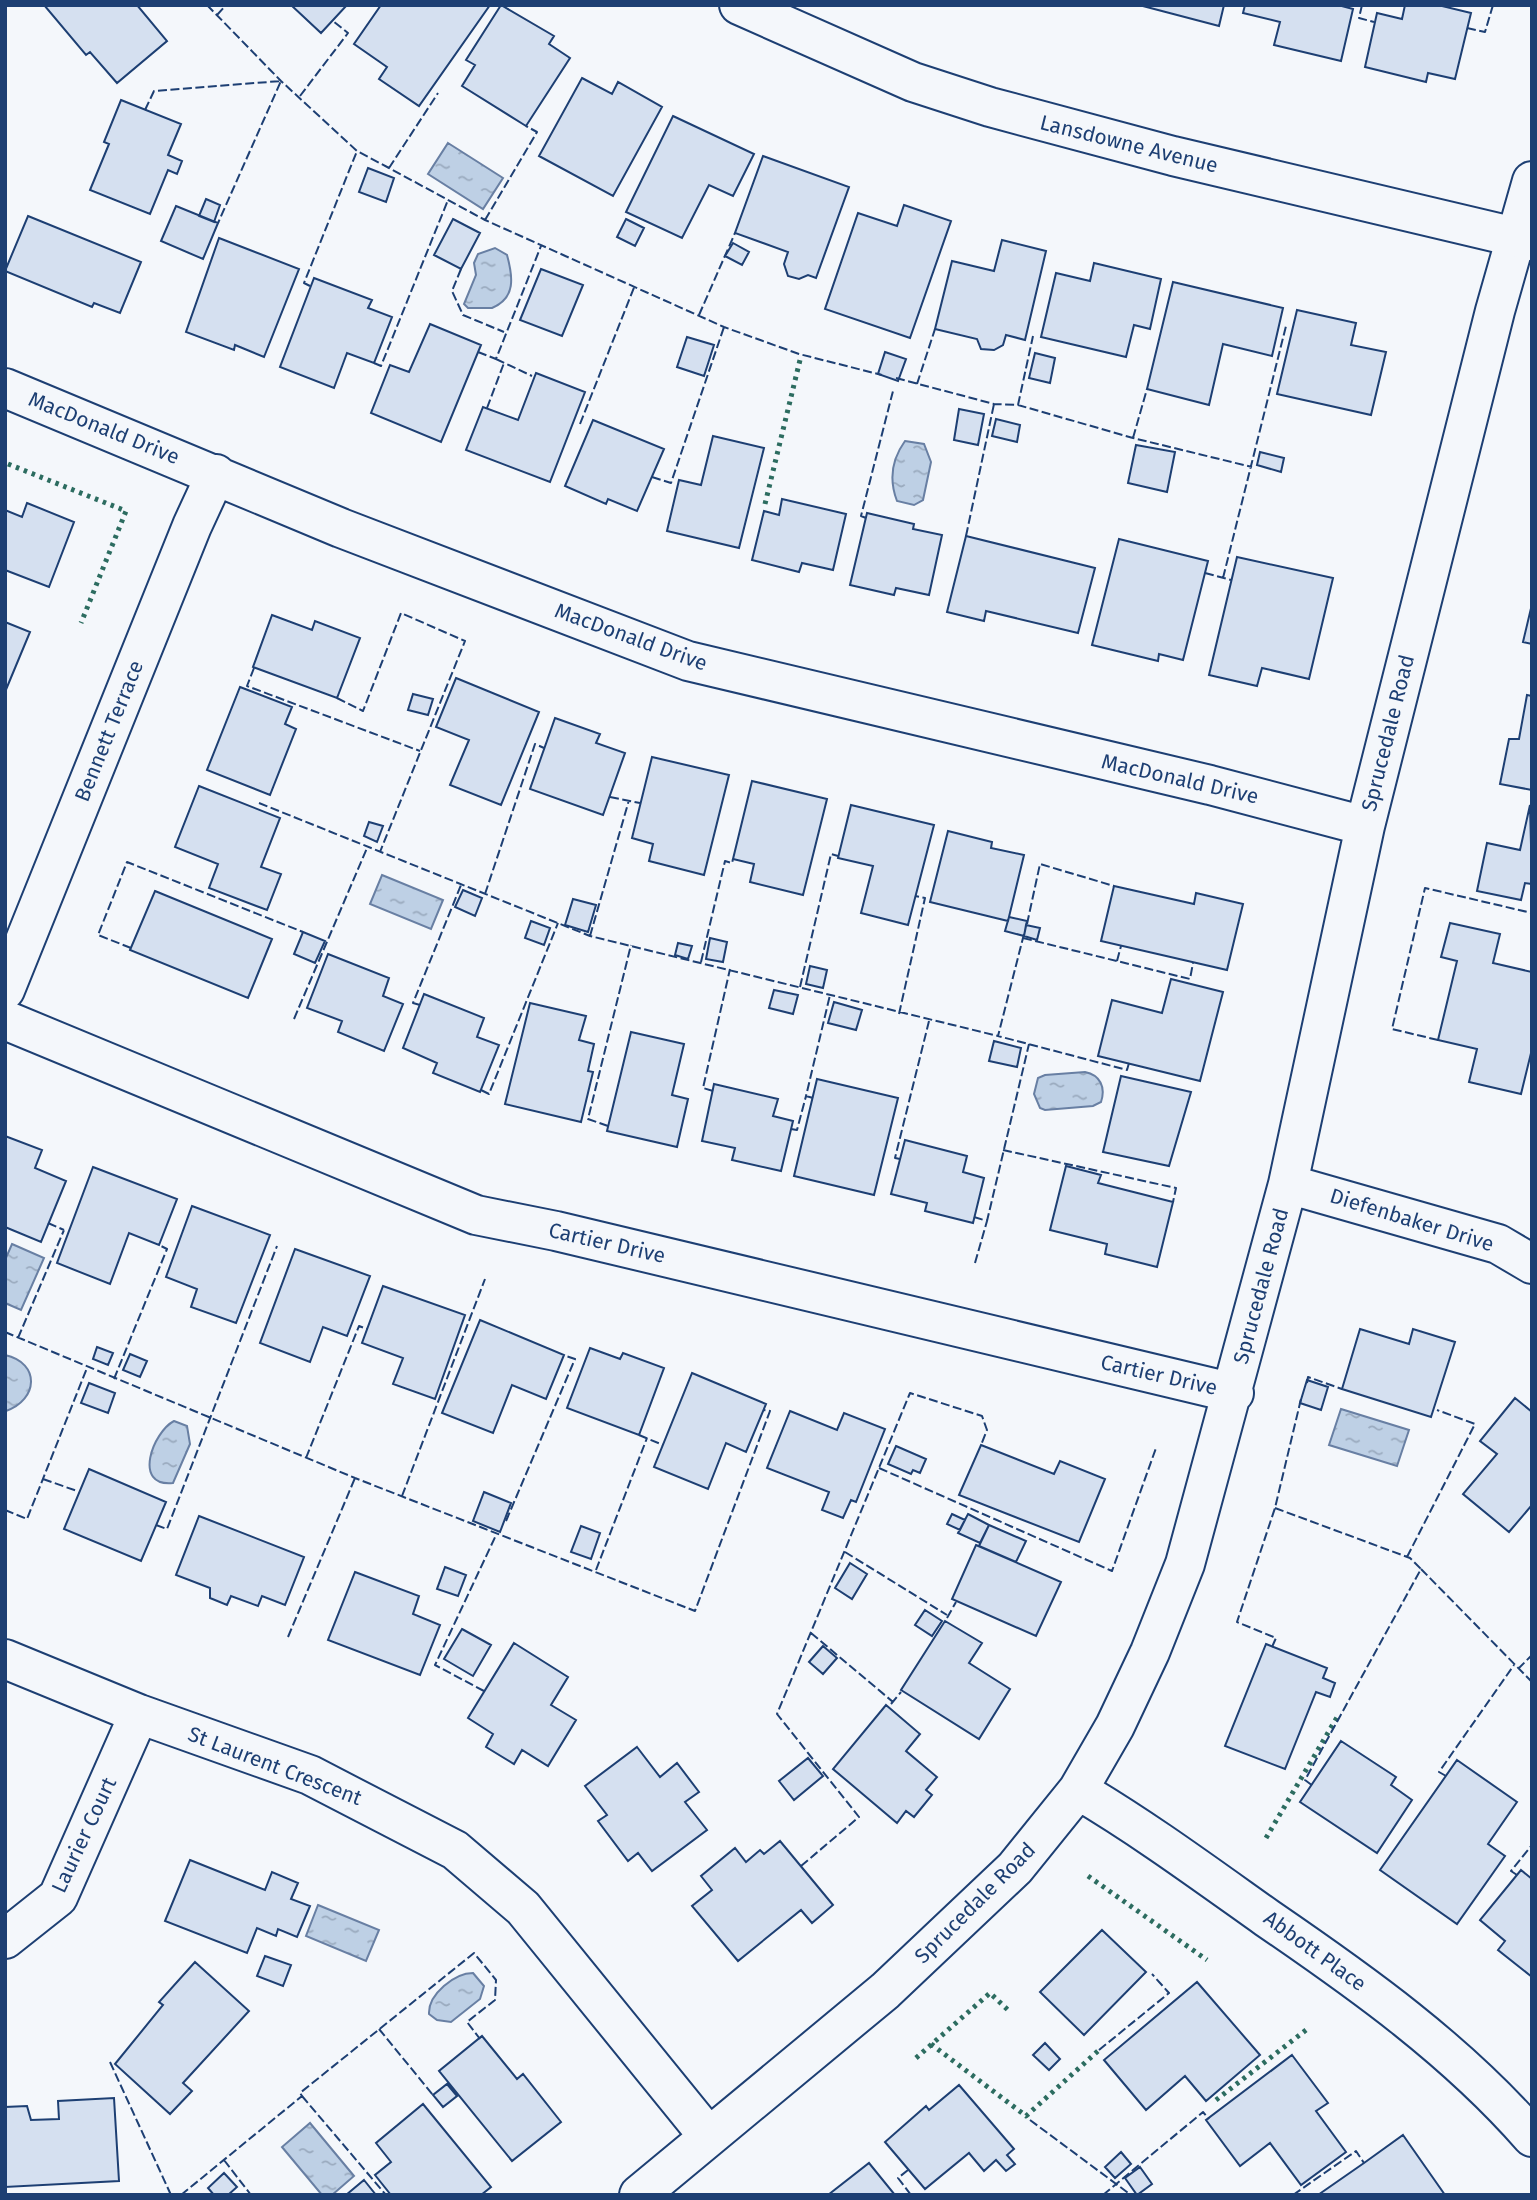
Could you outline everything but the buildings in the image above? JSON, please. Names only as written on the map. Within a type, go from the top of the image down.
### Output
[{"type":"street","name":"Lansdowne Avenue","points":[[739,5],[914,82],[990,107],[1173,156],[1523,239]]},
{"type":"street","name":"Sprucedale Road","points":[[639,2195],[885,1991],[1015,1868],[1078,1790],[1115,1727],[1144,1664],[1185,1564],[1234,1393],[1288,1184],[1365,826],[1523,239],[1532,181]]},
{"type":"street","name":"MacDonald Drive","points":[[5,388],[341,528],[688,661],[1210,785],[1365,826]]},
{"type":"street","name":"Bennett Terrace","points":[[5,990],[192,526],[216,474]]},
{"type":"street","name":"Cartier Drive","points":[[5,1020],[476,1215],[556,1231],[1234,1393]]},
{"type":"street","name":"Diefenbaker Drive","points":[[1288,1184],[1498,1244],[1532,1264]]},
{"type":"street","name":"St Laurent Crescent","points":[[5,1659],[139,1714],[310,1775],[455,1850],[523,1908],[709,2137]]},
{"type":"street","name":"Laurier Court","points":[[5,1939],[58,1897],[139,1714]]},
{"type":"street","name":"Abbott Place","points":[[1078,1790],[1164,1843],[1319,1952],[1453,2056],[1497,2097],[1532,2137]]},
{"type":"water","points":[[448,143],[503,178],[483,209],[428,174]]},
{"type":"water","points":[[495,248],[507,255],[511,271],[509,293],[500,304],[492,308],[468,308],[464,304],[476,275],[474,263],[478,254]]},
{"type":"water","points":[[905,441],[924,444],[931,462],[923,500],[914,505],[897,501],[893,485],[895,462]]},
{"type":"water","points":[[382,875],[443,900],[431,929],[370,904]]},
{"type":"water","points":[[1085,1072],[1095,1076],[1100,1082],[1103,1091],[1101,1102],[1093,1106],[1045,1110],[1040,1108],[1034,1094],[1038,1078]]},
{"type":"water","points":[[12,1244],[44,1258],[21,1310],[5,1303],[5,1260]]},
{"type":"water","points":[[5,1355],[17,1359],[25,1366],[30,1373],[31,1382],[24,1399],[6,1411]]},
{"type":"water","points":[[1341,1409],[1409,1430],[1397,1466],[1329,1445]]},
{"type":"water","points":[[174,1421],[187,1426],[190,1444],[173,1483],[160,1482],[153,1477],[150,1458],[159,1436]]},
{"type":"water","points":[[318,1905],[379,1930],[366,1961],[306,1936]]},
{"type":"water","points":[[473,1973],[484,1986],[480,1999],[451,2022],[437,2020],[429,2014],[433,1999],[444,1986],[458,1977]]},
{"type":"water","points":[[310,2123],[354,2176],[332,2195],[322,2195],[282,2147]]},
{"type":"hedge","points":[[765,504],[800,360]]},
{"type":"hedge","points":[[8,464],[126,511],[81,623]]},
{"type":"hedge","points":[[1266,1838],[1339,1714]]},
{"type":"hedge","points":[[1088,1876],[1207,1960]]},
{"type":"hedge","points":[[916,2058],[990,1993],[1008,2010]]},
{"type":"hedge","points":[[1216,2100],[1306,2030]]},
{"type":"hedge","points":[[931,2044],[1026,2116],[1099,2050]]},
{"type":"fence","points":[[207,5],[281,81],[357,151],[485,220],[724,327],[799,354],[882,375]]},
{"type":"fence","points":[[217,15],[226,5]]},
{"type":"fence","points":[[1362,5],[1359,18],[1374,22]]},
{"type":"fence","points":[[1467,28],[1485,32],[1493,5]]},
{"type":"fence","points":[[300,96],[348,33],[333,21]]},
{"type":"fence","points":[[145,110],[154,91],[281,81],[218,223]]},
{"type":"fence","points":[[389,168],[438,93]]},
{"type":"fence","points":[[485,220],[537,132],[526,126]]},
{"type":"fence","points":[[310,286],[304,283],[357,151]]},
{"type":"fence","points":[[374,363],[381,366],[448,200]]},
{"type":"fence","points":[[699,315],[735,233]]},
{"type":"fence","points":[[478,352],[496,359],[541,246]]},
{"type":"fence","points":[[461,269],[452,291],[463,315],[504,332]]},
{"type":"fence","points":[[580,424],[635,285]]},
{"type":"fence","points":[[1223,578],[1286,326]]},
{"type":"fence","points":[[652,477],[671,483],[724,327]]},
{"type":"fence","points":[[917,384],[935,329]]},
{"type":"fence","points":[[1018,405],[1033,336]]},
{"type":"fence","points":[[496,359],[532,376]]},
{"type":"fence","points":[[487,408],[504,363]]},
{"type":"fence","points":[[896,378],[994,404],[1018,405],[1133,438],[1252,467]]},
{"type":"fence","points":[[1133,438],[1147,389]]},
{"type":"fence","points":[[866,518],[861,516],[893,391]]},
{"type":"fence","points":[[966,536],[994,404]]},
{"type":"fence","points":[[1205,573],[1231,580]]},
{"type":"fence","points":[[337,698],[363,711],[401,613],[465,641],[380,852]]},
{"type":"fence","points":[[254,668],[247,686],[420,751]]},
{"type":"fence","points":[[485,894],[535,744],[544,748]]},
{"type":"fence","points":[[610,797],[640,803]]},
{"type":"fence","points":[[590,936],[629,800]]},
{"type":"fence","points":[[259,803],[590,936],[998,1036]]},
{"type":"fence","points":[[294,1019],[367,848]]},
{"type":"fence","points":[[800,987],[831,854],[838,856]]},
{"type":"fence","points":[[701,962],[725,861],[732,863],[733,859]]},
{"type":"fence","points":[[131,948],[98,935],[127,862],[303,932]]},
{"type":"fence","points":[[1027,924],[1040,864],[1114,886]]},
{"type":"fence","points":[[420,1005],[413,1003],[461,885]]},
{"type":"fence","points":[[1438,1040],[1392,1029],[1425,888],[1532,913]]},
{"type":"fence","points":[[899,1014],[925,898],[915,896]]},
{"type":"fence","points":[[481,1090],[489,1094],[558,923]]},
{"type":"fence","points":[[1024,934],[998,1036],[1127,1070],[1129,1063]]},
{"type":"fence","points":[[1023,938],[1190,979],[1193,963]]},
{"type":"fence","points":[[608,1126],[588,1119],[631,945]]},
{"type":"fence","points":[[1117,961],[1121,946]]},
{"type":"fence","points":[[713,1091],[703,1088],[730,969]]},
{"type":"fence","points":[[813,1098],[806,1096],[830,995]]},
{"type":"fence","points":[[900,1159],[895,1158],[929,1021]]},
{"type":"fence","points":[[974,1217],[987,1221],[1029,1044]]},
{"type":"fence","points":[[791,1129],[797,1130],[806,1096]]},
{"type":"fence","points":[[1003,1150],[1176,1188],[1173,1202]]},
{"type":"fence","points":[[975,1263],[987,1221]]},
{"type":"fence","points":[[48,1223],[64,1230]]},
{"type":"fence","points":[[18,1338],[64,1230]]},
{"type":"fence","points":[[114,1379],[167,1249],[159,1245]]},
{"type":"fence","points":[[156,1525],[167,1529],[277,1246]]},
{"type":"fence","points":[[402,1496],[485,1279]]},
{"type":"fence","points":[[306,1458],[359,1326],[367,1329]]},
{"type":"fence","points":[[5,1332],[355,1478],[695,1611],[770,1411],[763,1410]]},
{"type":"fence","points":[[506,1521],[575,1359],[566,1356]]},
{"type":"fence","points":[[5,1510],[27,1519],[87,1368]]},
{"type":"fence","points":[[1307,1383],[1308,1377],[1342,1389]]},
{"type":"fence","points":[[801,1866],[859,1817],[777,1714],[910,1393],[982,1416],[987,1430],[981,1445]]},
{"type":"fence","points":[[1272,1647],[1276,1638],[1237,1622],[1275,1508],[1301,1399]]},
{"type":"fence","points":[[1407,1557],[1475,1424],[1437,1410]]},
{"type":"fence","points":[[639,1435],[663,1445]]},
{"type":"fence","points":[[596,1570],[647,1438]]},
{"type":"fence","points":[[879,1468],[1112,1571],[1156,1448]]},
{"type":"fence","points":[[288,1637],[355,1478]]},
{"type":"fence","points":[[43,1479],[77,1491]]},
{"type":"fence","points":[[1275,1508],[1410,1558],[1421,1569],[1305,1780],[1313,1786]]},
{"type":"fence","points":[[484,1691],[435,1665],[497,1533]]},
{"type":"fence","points":[[845,1552],[947,1615]]},
{"type":"fence","points":[[1421,1569],[1532,1682]]},
{"type":"fence","points":[[947,1618],[956,1602]]},
{"type":"fence","points":[[811,1633],[893,1702]]},
{"type":"fence","points":[[1518,1669],[1532,1655]]},
{"type":"fence","points":[[1446,1776],[1439,1772],[1514,1665]]},
{"type":"fence","points":[[891,1704],[901,1692]]},
{"type":"fence","points":[[1517,1875],[1511,1871],[1532,1845]]},
{"type":"fence","points":[[181,2195],[302,2096],[300,2093],[474,1953],[496,1980],[495,2000],[467,2022],[480,2039]]},
{"type":"fence","points":[[1099,2050],[1169,1993],[1152,1974]]},
{"type":"fence","points":[[379,2029],[433,2095]]},
{"type":"fence","points":[[110,2062],[171,2195]]},
{"type":"fence","points":[[302,2096],[386,2195]]},
{"type":"fence","points":[[1103,2195],[1203,2112],[1209,2119]]},
{"type":"fence","points":[[1030,2120],[1131,2195]]},
{"type":"fence","points":[[1293,2195],[1356,2151],[1364,2163]]},
{"type":"fence","points":[[224,2160],[251,2195]]},
{"type":"fence","points":[[908,2170],[898,2178],[911,2195]]}]
